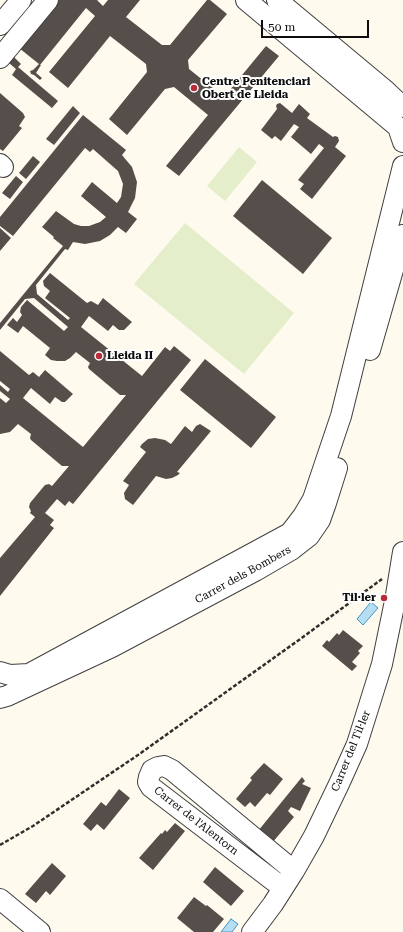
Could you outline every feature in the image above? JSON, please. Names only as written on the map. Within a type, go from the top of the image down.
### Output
[{"type":"street","points":[[0,25],[20,0]]},
{"type":"street","points":[[0,58],[48,0]]},
{"type":"street","points":[[246,0],[398,127],[403,142]]},
{"type":"street","points":[[277,0],[403,107]]},
{"type":"street","points":[[386,91],[403,102]]},
{"type":"street","points":[[386,91],[403,114]]},
{"type":"street","points":[[0,672],[10,675],[29,674],[290,533],[303,516],[312,499],[341,416],[403,166]]},
{"type":"street","name":"Carrer dels Bombers","points":[[0,698],[229,593],[255,571],[291,550],[309,536],[320,520],[328,496],[403,235]]},
{"type":"street","name":"Carrer del Til·ler","points":[[252,932],[289,880],[317,830],[357,744],[382,664],[395,602],[402,558]]},
{"type":"street","name":"Carrer de l'Alentorn","points":[[164,766],[172,770],[289,880],[151,787],[148,782],[148,777],[152,770],[164,766]]},
{"type":"street","points":[[0,899],[40,932]]},
{"type":"path","points":[[0,844],[33,826],[138,755],[303,637],[402,558]]},
{"type":"green space","points":[[239,147],[257,162],[225,201],[207,186]]},
{"type":"green space","points":[[185,223],[294,313],[244,374],[134,284]]},
{"type":"water","points":[[371,602],[378,608],[363,625],[357,619]]},
{"type":"water","points":[[231,919],[238,924],[232,932],[221,932]]},
{"type":"building","name":"Centre Penitenciari Obert de Lleida","points":[[59,0],[97,0],[103,6],[108,0],[140,0],[126,17],[162,45],[170,45],[207,0],[210,0],[227,14],[188,60],[189,69],[224,97],[266,46],[279,56],[179,176],[166,166],[208,115],[174,87],[165,89],[127,135],[109,119],[147,72],[146,64],[110,36],[68,88],[49,72],[95,16],[86,8],[40,65],[36,73],[42,78],[40,80],[31,74],[30,71],[39,64],[19,48]]},
{"type":"building","points":[[14,57],[21,64],[18,67],[58,101],[52,108],[12,75],[16,69],[9,63]]},
{"type":"building","points":[[0,93],[23,113],[25,117],[19,126],[22,128],[3,151],[0,149]]},
{"type":"building","points":[[280,103],[292,113],[299,104],[310,114],[307,118],[333,137],[338,137],[339,141],[335,147],[346,156],[312,199],[300,189],[304,184],[298,180],[324,148],[319,144],[311,154],[291,137],[299,127],[294,124],[281,141],[275,136],[272,139],[261,130],[277,109],[277,104]]},
{"type":"building","points":[[73,106],[80,113],[54,145],[46,139]]},
{"type":"building","name":"Lleida II","points":[[83,115],[126,150],[122,155],[132,167],[137,182],[135,198],[128,212],[137,219],[126,233],[118,227],[110,235],[100,241],[85,244],[73,242],[68,250],[65,249],[36,285],[37,294],[68,320],[70,318],[45,298],[50,291],[44,286],[43,281],[50,273],[87,303],[91,301],[98,305],[103,298],[132,322],[124,330],[119,330],[113,325],[108,331],[89,316],[81,327],[142,376],[165,347],[170,351],[174,346],[191,360],[73,504],[69,501],[65,506],[57,499],[45,513],[54,520],[50,525],[54,528],[0,596],[0,558],[35,517],[30,513],[30,503],[45,485],[49,484],[52,486],[69,466],[62,466],[31,440],[31,434],[18,424],[10,432],[0,434],[0,398],[6,403],[10,399],[0,391],[0,385],[8,392],[10,389],[0,381],[0,351],[29,375],[33,372],[39,377],[45,370],[73,394],[65,402],[62,402],[55,397],[50,404],[31,388],[23,398],[83,447],[126,395],[120,395],[89,369],[88,367],[90,363],[76,352],[65,361],[51,360],[45,355],[50,348],[23,326],[18,333],[7,325],[13,318],[17,322],[22,315],[20,312],[21,307],[27,300],[64,331],[68,327],[34,298],[25,299],[0,330],[0,323],[63,246],[42,227],[56,211],[74,224],[89,226],[100,222],[106,217],[81,196],[92,182],[117,203],[121,197],[123,184],[118,171],[93,149],[90,152],[85,148],[13,236],[0,226],[0,217]]},
{"type":"building","points":[[33,156],[40,162],[26,179],[19,173]]},
{"type":"building","points":[[16,176],[23,182],[10,199],[2,193]]},
{"type":"building","points":[[262,180],[332,238],[303,274],[233,216]]},
{"type":"building","points":[[0,228],[11,238],[0,251]]},
{"type":"building","points":[[205,359],[276,417],[251,448],[180,390]]},
{"type":"building","points":[[200,424],[211,431],[177,472],[180,473],[178,475],[166,479],[156,476],[133,505],[125,499],[124,493],[129,485],[123,481],[146,452],[140,447],[142,444],[148,439],[155,438],[165,440],[171,444],[185,426],[192,432],[196,426]]},
{"type":"building","points":[[343,630],[363,646],[358,651],[360,653],[352,662],[357,666],[352,671],[322,646],[327,640],[329,642],[337,633],[339,635]]},
{"type":"building","points":[[264,763],[283,779],[270,795],[267,793],[255,807],[250,802],[245,807],[236,799],[252,780],[250,778]]},
{"type":"building","points":[[302,777],[305,781],[302,784],[311,788],[300,811],[291,807],[288,811],[294,817],[272,843],[258,831]]},
{"type":"building","points":[[119,789],[130,798],[104,830],[97,824],[91,831],[83,824],[101,802],[106,806]]},
{"type":"building","points":[[175,823],[185,831],[153,870],[139,858],[161,833],[162,834],[165,830],[167,832]]},
{"type":"building","points":[[52,863],[66,876],[50,895],[46,891],[36,903],[25,894]]},
{"type":"building","points":[[215,867],[244,891],[231,906],[203,882]]},
{"type":"building","points":[[194,897],[206,906],[207,905],[224,919],[213,932],[194,932],[177,918]]},
{"type":"place","name":"Centre Penitenciari Obert de Lleida","points":[[194,88]]},
{"type":"place","name":"Lleida II","points":[[99,356]]},
{"type":"place","name":"Til·ler","points":[[384,598]]}]
